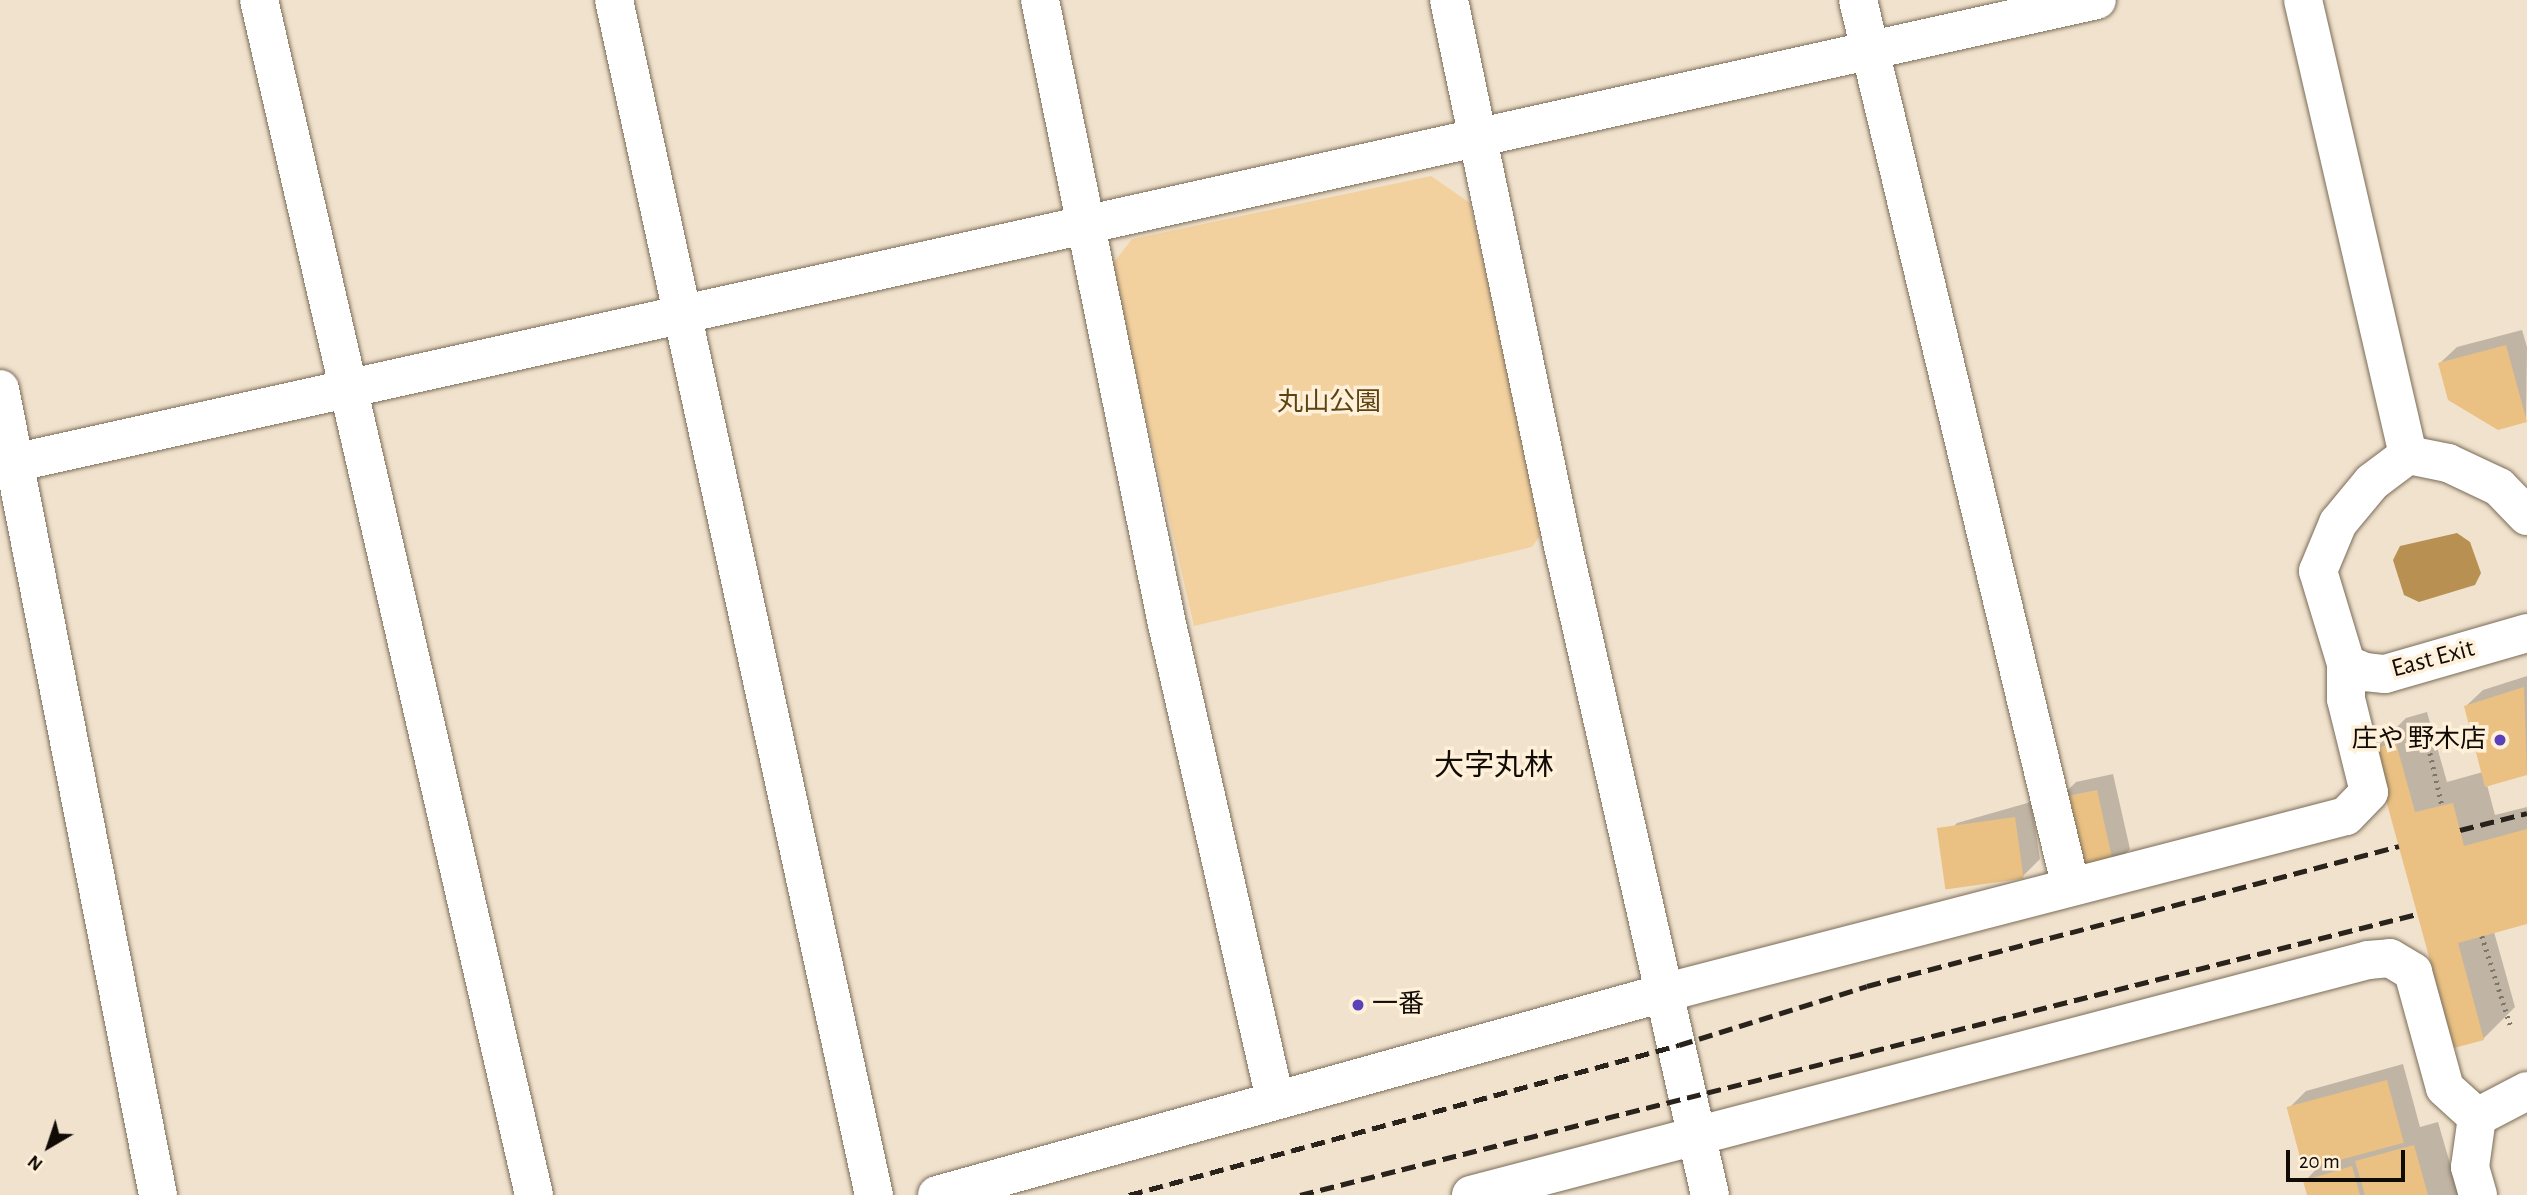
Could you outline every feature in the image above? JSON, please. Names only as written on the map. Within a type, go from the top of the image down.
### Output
[{"type":"street","points":[[258,0],[534,1195]]},
{"type":"street","points":[[614,0],[874,1195]]},
{"type":"street","points":[[1040,0],[1167,624],[1275,1098]]},
{"type":"street","points":[[1449,0],[1480,134],[1560,533],[1667,992],[1710,1195]]},
{"type":"street","points":[[1858,0],[2070,884]]},
{"type":"street","points":[[7,465],[1480,134],[1869,52],[2097,0]]},
{"type":"street","points":[[2303,0],[2408,456]]},
{"type":"street","points":[[0,389],[7,465],[158,1195]]},
{"type":"street","points":[[937,1195],[1275,1098],[1667,992],[2070,884],[2346,816],[2361,806],[2369,792],[2346,699],[2346,664],[2318,570],[2338,523],[2372,482],[2408,456],[2448,463],[2499,487],[2527,516]]},
{"type":"street","name":"East Exit","points":[[2346,664],[2385,674],[2527,633]]},
{"type":"street","points":[[1471,1195],[2390,958],[2413,972],[2445,1088],[2477,1117]]},
{"type":"street","points":[[2477,1117],[2527,1091]]},
{"type":"street","points":[[2477,1117],[2470,1167],[2478,1195]]},
{"type":"path","points":[[2424,726],[2442,805]]},
{"type":"path","points":[[2482,936],[2511,1027]]},
{"type":"green space","name":"丸山公園","points":[[1431,176],[1470,203],[1544,530],[1532,547],[1194,626],[1111,266],[1132,239]]},
{"type":"shaded area","points":[[2457,533],[2470,542],[2481,573],[2475,585],[2419,602],[2404,595],[2393,560],[2400,546]]},
{"type":"building","points":[[2506,345],[2527,422],[2498,430],[2448,400],[2438,363]]},
{"type":"building","name":"庄や 野木店","points":[[2524,687],[2527,775],[2485,787],[2464,706]]},
{"type":"building","points":[[2396,743],[2415,812],[2453,803],[2464,846],[2527,829],[2527,924],[2458,943],[2484,1040],[2454,1048],[2372,749]]},
{"type":"building","points":[[2097,790],[2114,867],[2071,865],[2057,798]]},
{"type":"building","points":[[2015,817],[2024,878],[1945,889],[1937,828]]},
{"type":"building","points":[[2387,1080],[2404,1143],[2303,1170],[2287,1107]]},
{"type":"building","points":[[2414,1145],[2428,1195],[2365,1195],[2355,1161]]},
{"type":"building","points":[[2352,1166],[2360,1195],[2307,1195],[2303,1181]]},
{"type":"railway","points":[[2460,830],[2527,813]]},
{"type":"railway","points":[[1129,1195],[1679,1045],[1867,986],[2399,846]]},
{"type":"railway","points":[[1300,1195],[2417,914]]},
{"type":"place","name":"庄や 野木店","points":[[2500,740]]},
{"type":"place","name":"一番","points":[[1358,1005]]},
{"type":"district","name":"大字丸林","points":[[1494,766]]}]
